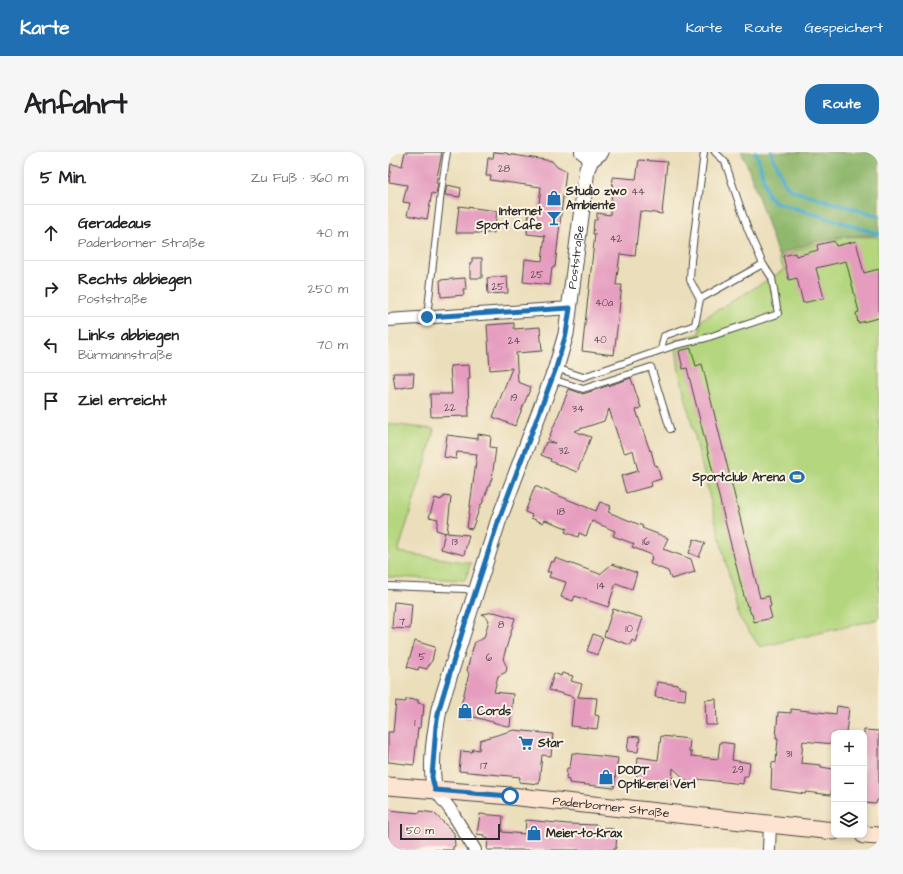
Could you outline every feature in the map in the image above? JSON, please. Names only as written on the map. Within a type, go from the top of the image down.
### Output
[{"type":"main road","name":"Paderborner Straße","points":[[388,786],[510,796],[831,831]]},
{"type":"main road","points":[[867,834],[879,836]]},
{"type":"street","name":"Poststraße","points":[[435,790],[432,777],[436,726],[439,709],[498,522],[554,373],[566,334],[585,179],[591,155]]},
{"type":"street","points":[[388,320],[570,308]]},
{"type":"street","points":[[435,790],[450,809],[475,850]]},
{"type":"street","points":[[769,850],[770,824]]},
{"type":"lane","points":[[427,317],[447,152]]},
{"type":"lane","points":[[661,350],[664,336],[695,324],[700,299],[690,280],[704,152]]},
{"type":"lane","points":[[554,373],[583,377],[661,350],[706,338],[778,314],[772,278],[763,264],[748,230],[725,162],[715,152]]},
{"type":"lane","points":[[700,299],[763,264]]},
{"type":"lane","points":[[554,373],[583,389],[651,367],[670,429]]},
{"type":"lane","points":[[388,586],[465,589],[475,592]]},
{"type":"green space","points":[[741,152],[879,152],[879,235],[843,236],[814,242],[778,255],[748,167]]},
{"type":"green space","name":"Sportclub Arena","points":[[845,237],[879,237],[879,619],[760,647],[739,617],[679,371],[675,340],[699,334],[701,320],[784,270],[779,257],[815,244]]},
{"type":"green space","points":[[388,424],[434,429],[426,462],[398,552],[471,563],[465,580],[388,577]]},
{"type":"building","points":[[405,152],[442,152],[436,183],[438,184],[436,194],[432,193],[427,219],[407,215],[410,203],[403,202],[407,185],[389,182],[391,164],[402,166]]},
{"type":"building","points":[[494,152],[552,161],[557,167],[566,171],[555,267],[552,267],[550,285],[523,282],[525,259],[542,261],[545,236],[527,234],[529,211],[538,212],[541,187],[490,180],[491,176],[486,176],[488,158],[493,158]]},
{"type":"building","points":[[639,160],[667,162],[662,214],[640,211],[635,256],[620,254],[616,285],[622,285],[614,355],[582,351],[595,234],[593,234],[594,220],[597,220],[597,213],[610,215],[613,177],[636,179]]},
{"type":"building","points":[[447,185],[461,188],[460,197],[445,195]]},
{"type":"building","points":[[459,206],[497,211],[494,233],[456,233]]},
{"type":"building","points":[[834,241],[836,246],[856,241],[864,273],[879,269],[879,318],[858,323],[856,313],[859,312],[846,261],[816,268],[824,298],[803,303],[797,278],[789,280],[783,256],[795,253],[796,256],[818,250],[817,245]]},
{"type":"building","points":[[472,258],[482,258],[482,278],[470,278],[470,263],[472,263]]},
{"type":"building","points":[[507,276],[508,293],[488,294],[487,278]]},
{"type":"building","points":[[465,278],[466,289],[463,289],[464,295],[441,297],[440,280]]},
{"type":"building","points":[[514,323],[514,329],[540,327],[542,351],[516,353],[518,382],[531,387],[515,426],[493,417],[512,368],[490,370],[487,325]]},
{"type":"building","points":[[691,348],[696,366],[702,364],[760,598],[769,596],[771,606],[769,607],[772,618],[754,622],[752,614],[747,606],[687,368],[683,369],[679,351]]},
{"type":"building","points":[[469,365],[469,416],[431,417],[430,394],[452,394],[450,366]]},
{"type":"building","points":[[393,373],[414,373],[413,386],[395,389]]},
{"type":"building","points":[[631,378],[641,408],[636,410],[650,451],[651,450],[655,466],[657,465],[661,479],[651,482],[652,486],[626,493],[621,476],[638,471],[633,450],[625,453],[622,449],[609,409],[604,421],[574,431],[591,437],[577,472],[550,461],[551,459],[541,455],[546,442],[555,443],[548,440],[569,389],[583,394]]},
{"type":"building","points":[[478,434],[491,436],[490,447],[496,448],[492,478],[472,529],[467,528],[477,454],[457,452],[456,459],[444,457],[447,435],[478,439]]},
{"type":"building","points":[[535,486],[596,511],[600,502],[611,506],[608,512],[668,538],[663,549],[691,559],[695,572],[671,579],[668,571],[650,564],[652,555],[632,547],[634,544],[613,536],[615,531],[592,521],[586,536],[579,533],[578,537],[565,532],[567,528],[545,520],[543,523],[531,518],[532,515],[525,512]]},
{"type":"building","points":[[444,496],[451,497],[447,533],[469,535],[464,555],[441,549],[445,533],[436,530],[438,519],[429,517],[435,498],[441,500]]},
{"type":"building","points":[[694,539],[705,543],[699,557],[689,553]]},
{"type":"building","points":[[555,558],[600,574],[612,564],[637,573],[632,589],[616,583],[608,607],[575,596],[573,601],[561,597],[566,582],[549,577],[551,572],[547,572],[551,561],[554,562]]},
{"type":"building","points":[[394,602],[412,604],[410,629],[392,628]]},
{"type":"building","points":[[613,609],[643,618],[635,642],[632,640],[630,645],[604,636]]},
{"type":"building","points":[[494,612],[515,618],[503,659],[507,667],[506,672],[498,676],[494,692],[513,694],[510,727],[471,716],[471,719],[462,717],[459,713],[469,674],[467,670],[472,651],[475,642],[484,638],[489,620],[482,614]]},
{"type":"building","points":[[593,634],[603,638],[597,655],[587,651]]},
{"type":"building","points":[[415,641],[435,647],[432,661],[427,669],[419,667],[418,670],[407,667]]},
{"type":"building","points":[[554,673],[561,676],[562,673],[573,676],[571,681],[582,684],[578,697],[597,698],[595,715],[599,716],[597,729],[571,726],[574,697],[549,690]]},
{"type":"building","points":[[657,682],[679,685],[679,688],[686,689],[685,700],[655,697]]},
{"type":"building","points":[[406,699],[418,700],[418,703],[424,704],[420,728],[418,728],[414,765],[388,762],[388,732],[393,732],[396,701],[406,702]]},
{"type":"building","points":[[716,699],[717,725],[706,725],[705,700]]},
{"type":"building","points":[[837,706],[849,708],[846,730],[831,730],[831,744],[803,741],[801,763],[821,765],[821,767],[831,769],[831,795],[806,792],[805,794],[771,789],[772,762],[776,763],[778,712],[791,713],[791,709],[836,714]]},
{"type":"building","points":[[514,730],[553,734],[551,756],[542,755],[539,784],[519,782],[520,777],[459,771],[461,751],[472,752],[473,749],[479,750],[480,740]]},
{"type":"building","points":[[867,730],[879,731],[879,800],[877,800],[876,804],[867,803]]},
{"type":"building","points":[[629,736],[640,737],[638,752],[627,751]]},
{"type":"building","points":[[661,736],[690,739],[689,752],[692,752],[691,756],[718,759],[720,742],[734,744],[732,760],[750,763],[748,776],[744,776],[743,784],[697,779],[696,784],[689,783],[673,768],[672,784],[657,782],[656,788],[636,783],[638,757],[658,760]]},
{"type":"building","points":[[572,753],[618,758],[614,788],[569,783],[569,780],[566,779],[567,768],[570,768]]},
{"type":"building","points":[[388,810],[434,813],[454,833],[455,846],[453,847],[453,850],[388,850]]},
{"type":"building","points":[[480,814],[503,816],[502,832],[525,834],[526,820],[597,825],[598,827],[613,829],[617,833],[616,848],[613,850],[487,850],[488,838],[484,838],[484,835],[477,834]]},
{"type":"waterway","points":[[755,152],[758,157],[768,196],[775,202],[879,234]]},
{"type":"waterway","points":[[771,152],[785,184],[793,191],[879,216]]},
{"type":"place","name":"Studio zwo Ambiente","points":[[554,198]]},
{"type":"place","name":"Internet Sport Cafe","points":[[554,218]]},
{"type":"place","name":"Sportclub Arena","points":[[797,477]]},
{"type":"place","name":"Cords","points":[[465,711]]},
{"type":"place","name":"Star","points":[[526,743]]},
{"type":"place","name":"DODT Optikerei Verl","points":[[606,777]]},
{"type":"place","name":"Meier-to-Krax","points":[[534,833]]},
{"type":"route","points":[[427,317],[570,308],[566,334],[556,368],[498,522],[449,674],[439,709],[436,726],[432,777],[435,790],[510,796]]}]
